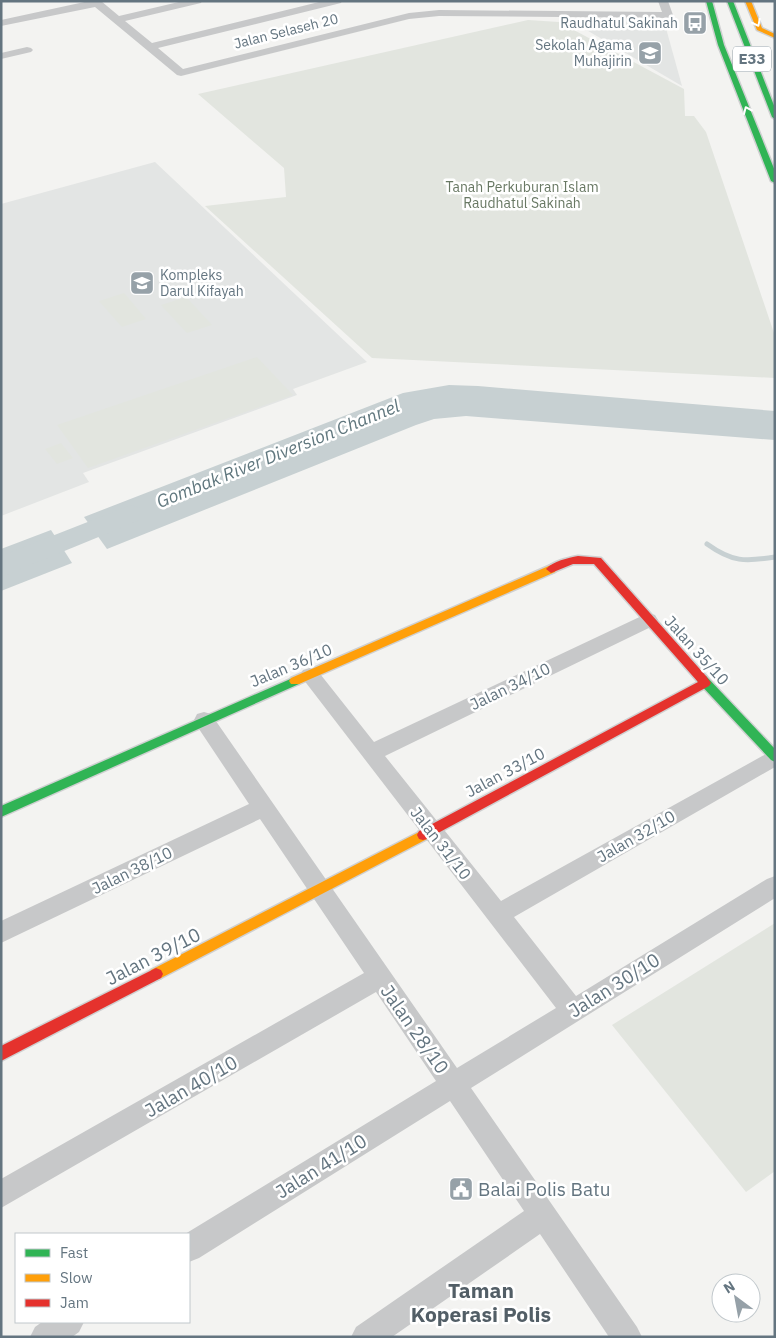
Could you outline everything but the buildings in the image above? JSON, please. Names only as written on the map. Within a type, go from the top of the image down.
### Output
[{"type":"main road","name":"E33","points":[[709,1],[721,45],[775,181]]},
{"type":"main road","name":"E33","points":[[730,1],[775,117]]},
{"type":"main road","points":[[748,1],[759,28],[775,36]]},
{"type":"main road","points":[[706,33],[721,45]]},
{"type":"main road","name":"Jalan 36/10","points":[[1,812],[204,720],[572,560],[583,558],[597,561]]},
{"type":"main road","name":"Jalan 35/10","points":[[597,561],[705,683],[775,757]]},
{"type":"main road","name":"Jalan 33/10","points":[[321,890],[705,683]]},
{"type":"main road","name":"Jalan 39/10","points":[[1,1054],[321,890]]},
{"type":"street","points":[[116,20],[196,1]]},
{"type":"street","points":[[1,23],[95,2],[149,47],[337,1]]},
{"type":"street","name":"Jalan Selaseh 20","points":[[149,47],[181,73],[408,16],[432,14],[668,15],[663,1]]},
{"type":"street","points":[[1,56],[27,50]]},
{"type":"street","name":"Jalan 34/10","points":[[371,753],[648,620]]},
{"type":"street","name":"Jalan 31/10","points":[[310,674],[573,1011]]},
{"type":"street","name":"Jalan 28/10","points":[[204,720],[627,1337]]},
{"type":"street","name":"Jalan 32/10","points":[[498,914],[775,757]]},
{"type":"street","name":"Jalan 38/10","points":[[1,933],[264,807]]},
{"type":"street","name":"Jalan 30/10","points":[[454,1084],[775,886]]},
{"type":"street","name":"Jalan 40/10","points":[[1,1194],[380,977]]},
{"type":"street","name":"Jalan 41/10","points":[[190,1247],[454,1084]]},
{"type":"street","points":[[366,1337],[543,1215]]},
{"type":"street","points":[[45,1337],[67,1323]]},
{"type":"shaded area","name":"Sekolah Agama Muhajirin","points":[[566,18],[658,18],[664,21],[682,86]]},
{"type":"shaded area","name":"Kompleks Darul Kifayah","points":[[155,162],[367,362],[293,389],[297,395],[83,473],[89,482],[1,516],[1,204]]},
{"type":"green space","name":"Tanah Perkuburan Islam Raudhatul Sakinah","points":[[528,20],[559,22],[684,89],[685,116],[694,116],[706,132],[775,336],[775,378],[372,358],[205,206],[286,197],[284,168],[198,94]]},
{"type":"green space","points":[[124,293],[146,319],[122,327],[99,301]]},
{"type":"green space","points":[[186,297],[212,325],[187,333],[161,305]]},
{"type":"green space","points":[[257,357],[293,395],[88,468],[57,425]]},
{"type":"green space","points":[[61,443],[73,458],[57,464],[45,449]]},
{"type":"green space","points":[[775,923],[775,1171],[746,1192],[612,1025]]},
{"type":"water","points":[[449,385],[775,411],[775,440],[466,416],[434,419],[107,549],[84,517],[403,393]]},
{"type":"water","points":[[51,530],[72,563],[1,591],[1,549]]},
{"type":"waterway","name":"Gombak River Diversion Channel","points":[[1,567],[131,514]]},
{"type":"waterway","points":[[707,544],[724,554],[739,559],[755,560],[775,557]]},
{"type":"traffic: fast","points":[[709,1],[721,45],[775,181]]},
{"type":"traffic: fast","points":[[730,1],[775,117]]},
{"type":"traffic: fast","points":[[702,679],[775,757]]},
{"type":"traffic: fast","points":[[1,812],[295,681]]},
{"type":"traffic: slow","points":[[748,1],[759,29],[775,36]]},
{"type":"traffic: slow","points":[[295,681],[551,569]]},
{"type":"traffic: slow","points":[[156,974],[423,835]]},
{"type":"traffic: jam","points":[[551,569],[584,559],[597,561],[702,679]]},
{"type":"traffic: jam","points":[[423,835],[705,683]]},
{"type":"traffic: jam","points":[[1,1054],[156,974]]},
{"type":"place","name":"Raudhatul Sakinah","points":[[695,23]]},
{"type":"place","name":"Sekolah Agama Muhajirin","points":[[650,53]]},
{"type":"place","name":"Kompleks Darul Kifayah","points":[[142,283]]},
{"type":"place","name":"Balai Polis Batu","points":[[461,1189]]},
{"type":"district","name":"Taman Koperasi Polis","points":[[481,1303]]}]
